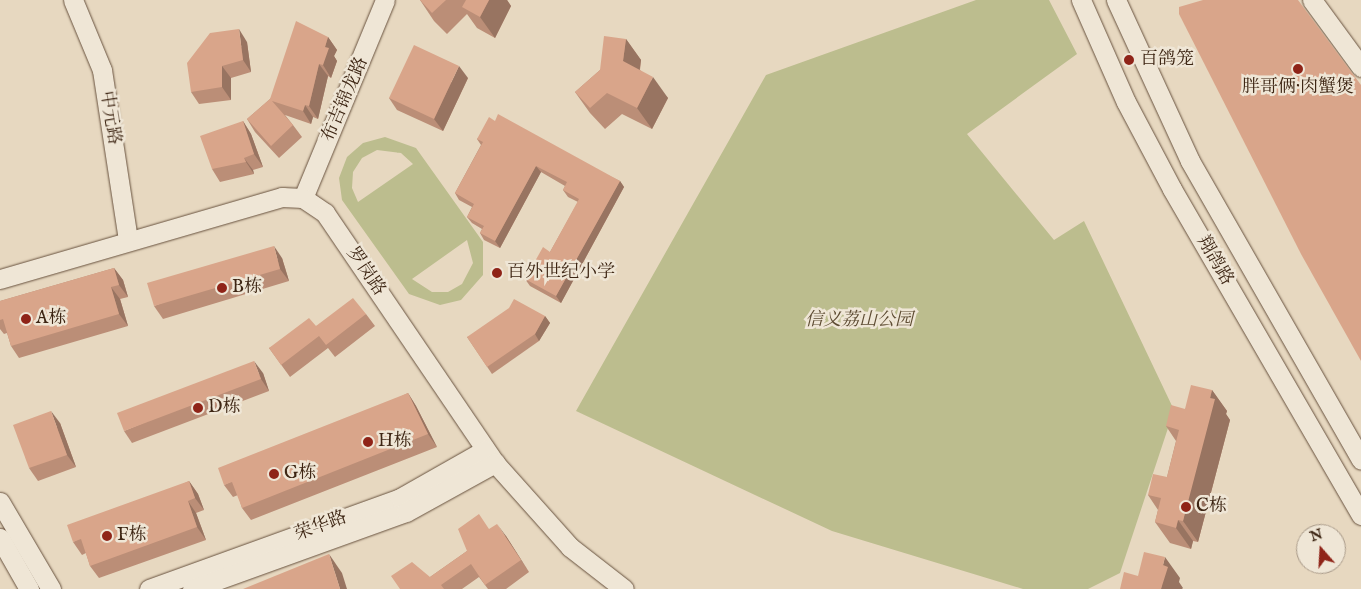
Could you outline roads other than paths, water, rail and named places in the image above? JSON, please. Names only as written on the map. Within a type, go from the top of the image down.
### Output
[{"type":"street","name":"中元路","points":[[74,0],[102,70],[128,240]]},
{"type":"street","name":"布吉锦龙路","points":[[303,198],[385,0]]},
{"type":"street","name":"翔鸽路","points":[[1081,0],[1122,94],[1163,174],[1361,515]]},
{"type":"street","name":"翔鸽路","points":[[1116,0],[1190,161],[1361,460]]},
{"type":"street","points":[[1312,0],[1361,67]]},
{"type":"street","points":[[0,279],[128,240],[282,197],[303,198]]},
{"type":"street","name":"罗岗路","points":[[303,198],[325,213],[490,457],[570,547],[624,589]]},
{"type":"street","name":"荣华路","points":[[149,589],[400,498],[490,457]]},
{"type":"street","name":"荣华路","points":[[192,589],[406,512],[490,457]]},
{"type":"street","points":[[0,502],[51,589]]},
{"type":"street","points":[[0,538],[29,589]]},
{"type":"place","name":"百鸽笼","points":[[1129,60]]},
{"type":"place","name":"胖哥俩·肉蟹煲","points":[[1298,69]]},
{"type":"place","name":"百外世纪小学","points":[[497,273]]},
{"type":"place","name":"B栋","points":[[222,288]]},
{"type":"place","name":"A栋","points":[[26,319]]},
{"type":"place","name":"D栋","points":[[198,408]]},
{"type":"place","name":"H栋","points":[[368,442]]},
{"type":"place","name":"G栋","points":[[274,474]]},
{"type":"place","name":"C栋","points":[[1186,507]]},
{"type":"place","name":"F栋","points":[[107,536]]},
{"type":"park label","name":"信义荔山公园","points":[[859,321]]}]
